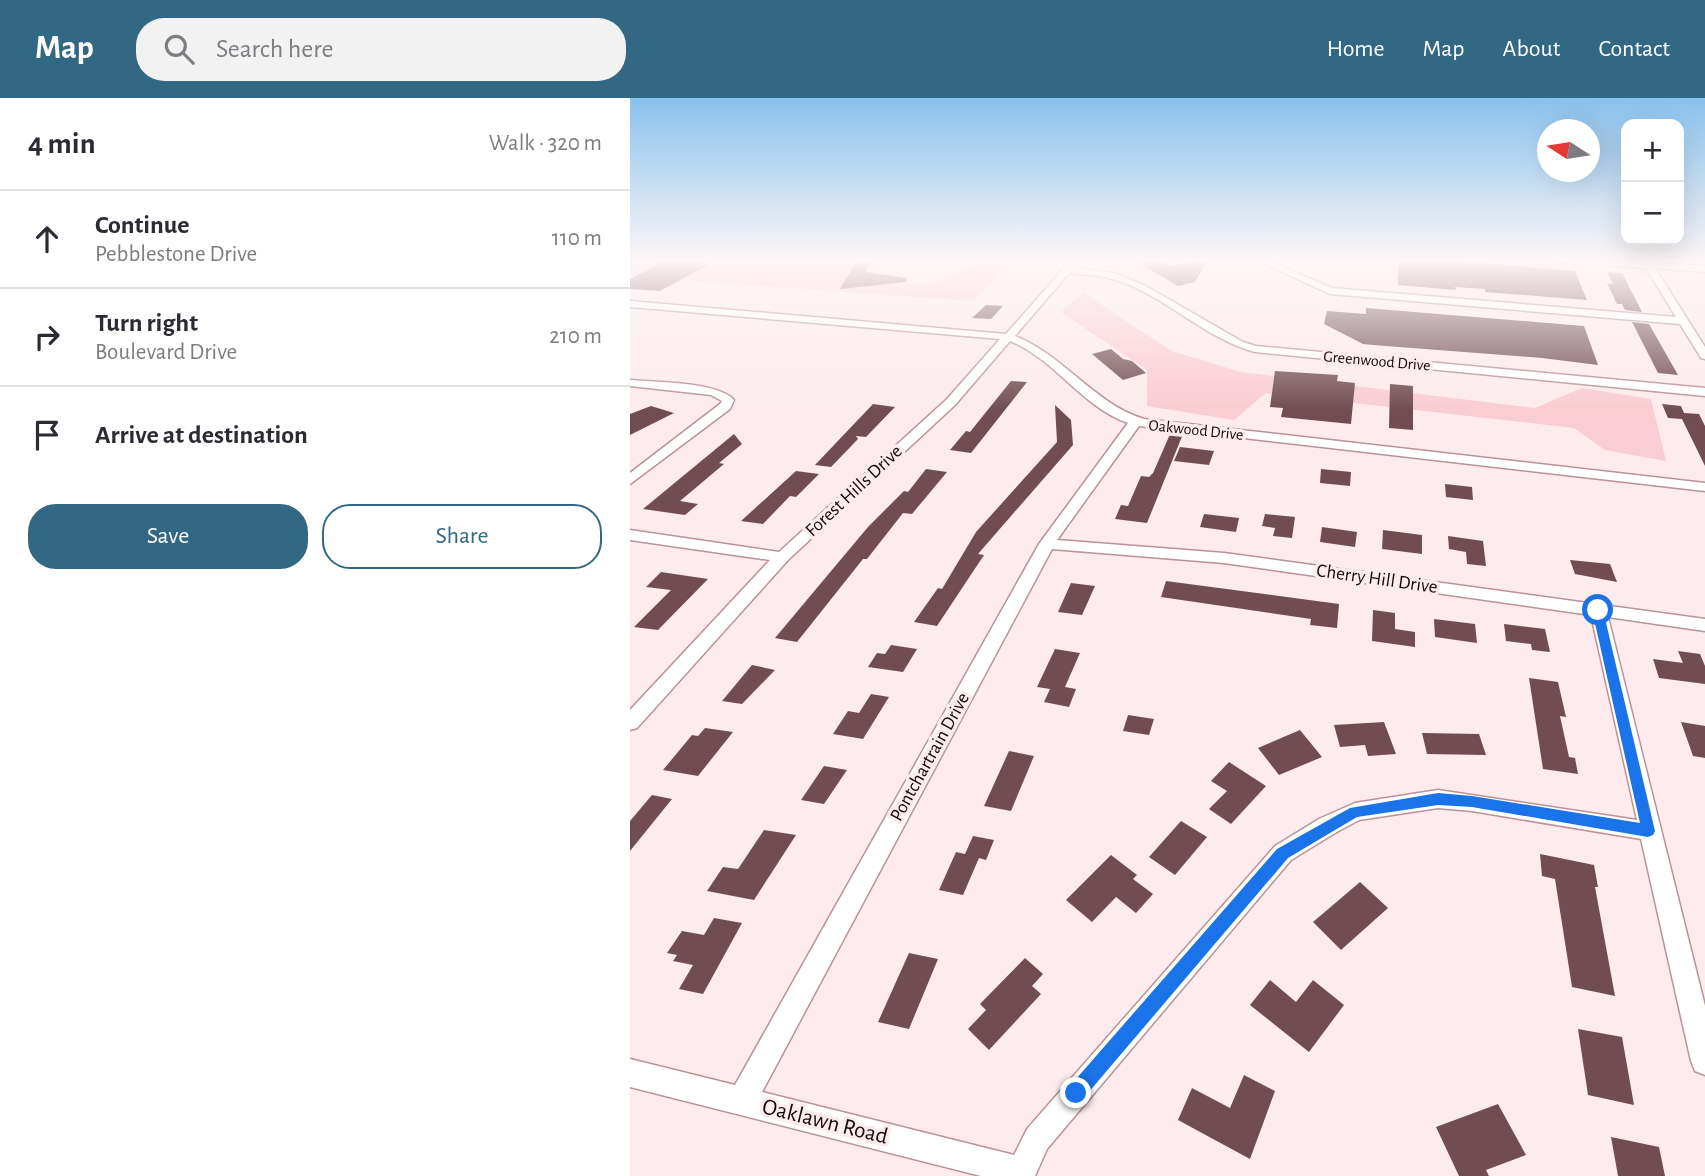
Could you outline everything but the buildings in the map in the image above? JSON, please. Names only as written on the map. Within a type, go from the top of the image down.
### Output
[{"type":"street","name":"Oakwood Drive","points":[[691,309],[1009,337],[1029,345],[1111,410],[1135,422],[1705,487]]},
{"type":"street","name":"Forest Hills Drive","points":[[630,723],[782,557],[951,402],[1033,309]]},
{"type":"street","name":"Greenwood Drive","points":[[1179,309],[1232,340],[1255,349],[1705,392]]},
{"type":"street","points":[[1545,309],[1683,321]]},
{"type":"street","points":[[1676,309],[1705,356]]},
{"type":"street","points":[[630,383],[712,392],[729,400],[630,480]]},
{"type":"street","name":"Pontchartrain Drive","points":[[741,1101],[1048,544],[1135,422]]},
{"type":"street","points":[[630,535],[782,557]]},
{"type":"street","name":"Cherry Hill Drive","points":[[1048,544],[1224,558],[1705,625]]},
{"type":"street","points":[[1598,610],[1648,831],[1705,1061]]},
{"type":"street","points":[[1020,1173],[1037,1139],[1283,853],[1327,826],[1355,812],[1438,799],[1472,802],[1648,831]]},
{"type":"street","name":"Oaklawn Road","points":[[630,1073],[1020,1173]]},
{"type":"shaded area","points":[[1064,309],[1108,309],[1172,351],[1241,372],[1535,408],[1582,388],[1651,399],[1666,461],[1605,450],[1574,428],[1266,393],[1234,420],[1147,406],[1147,370],[1061,312]]},
{"type":"route","points":[[1076,1093],[1283,853],[1355,812],[1438,799],[1472,802],[1648,831],[1598,610]]}]
